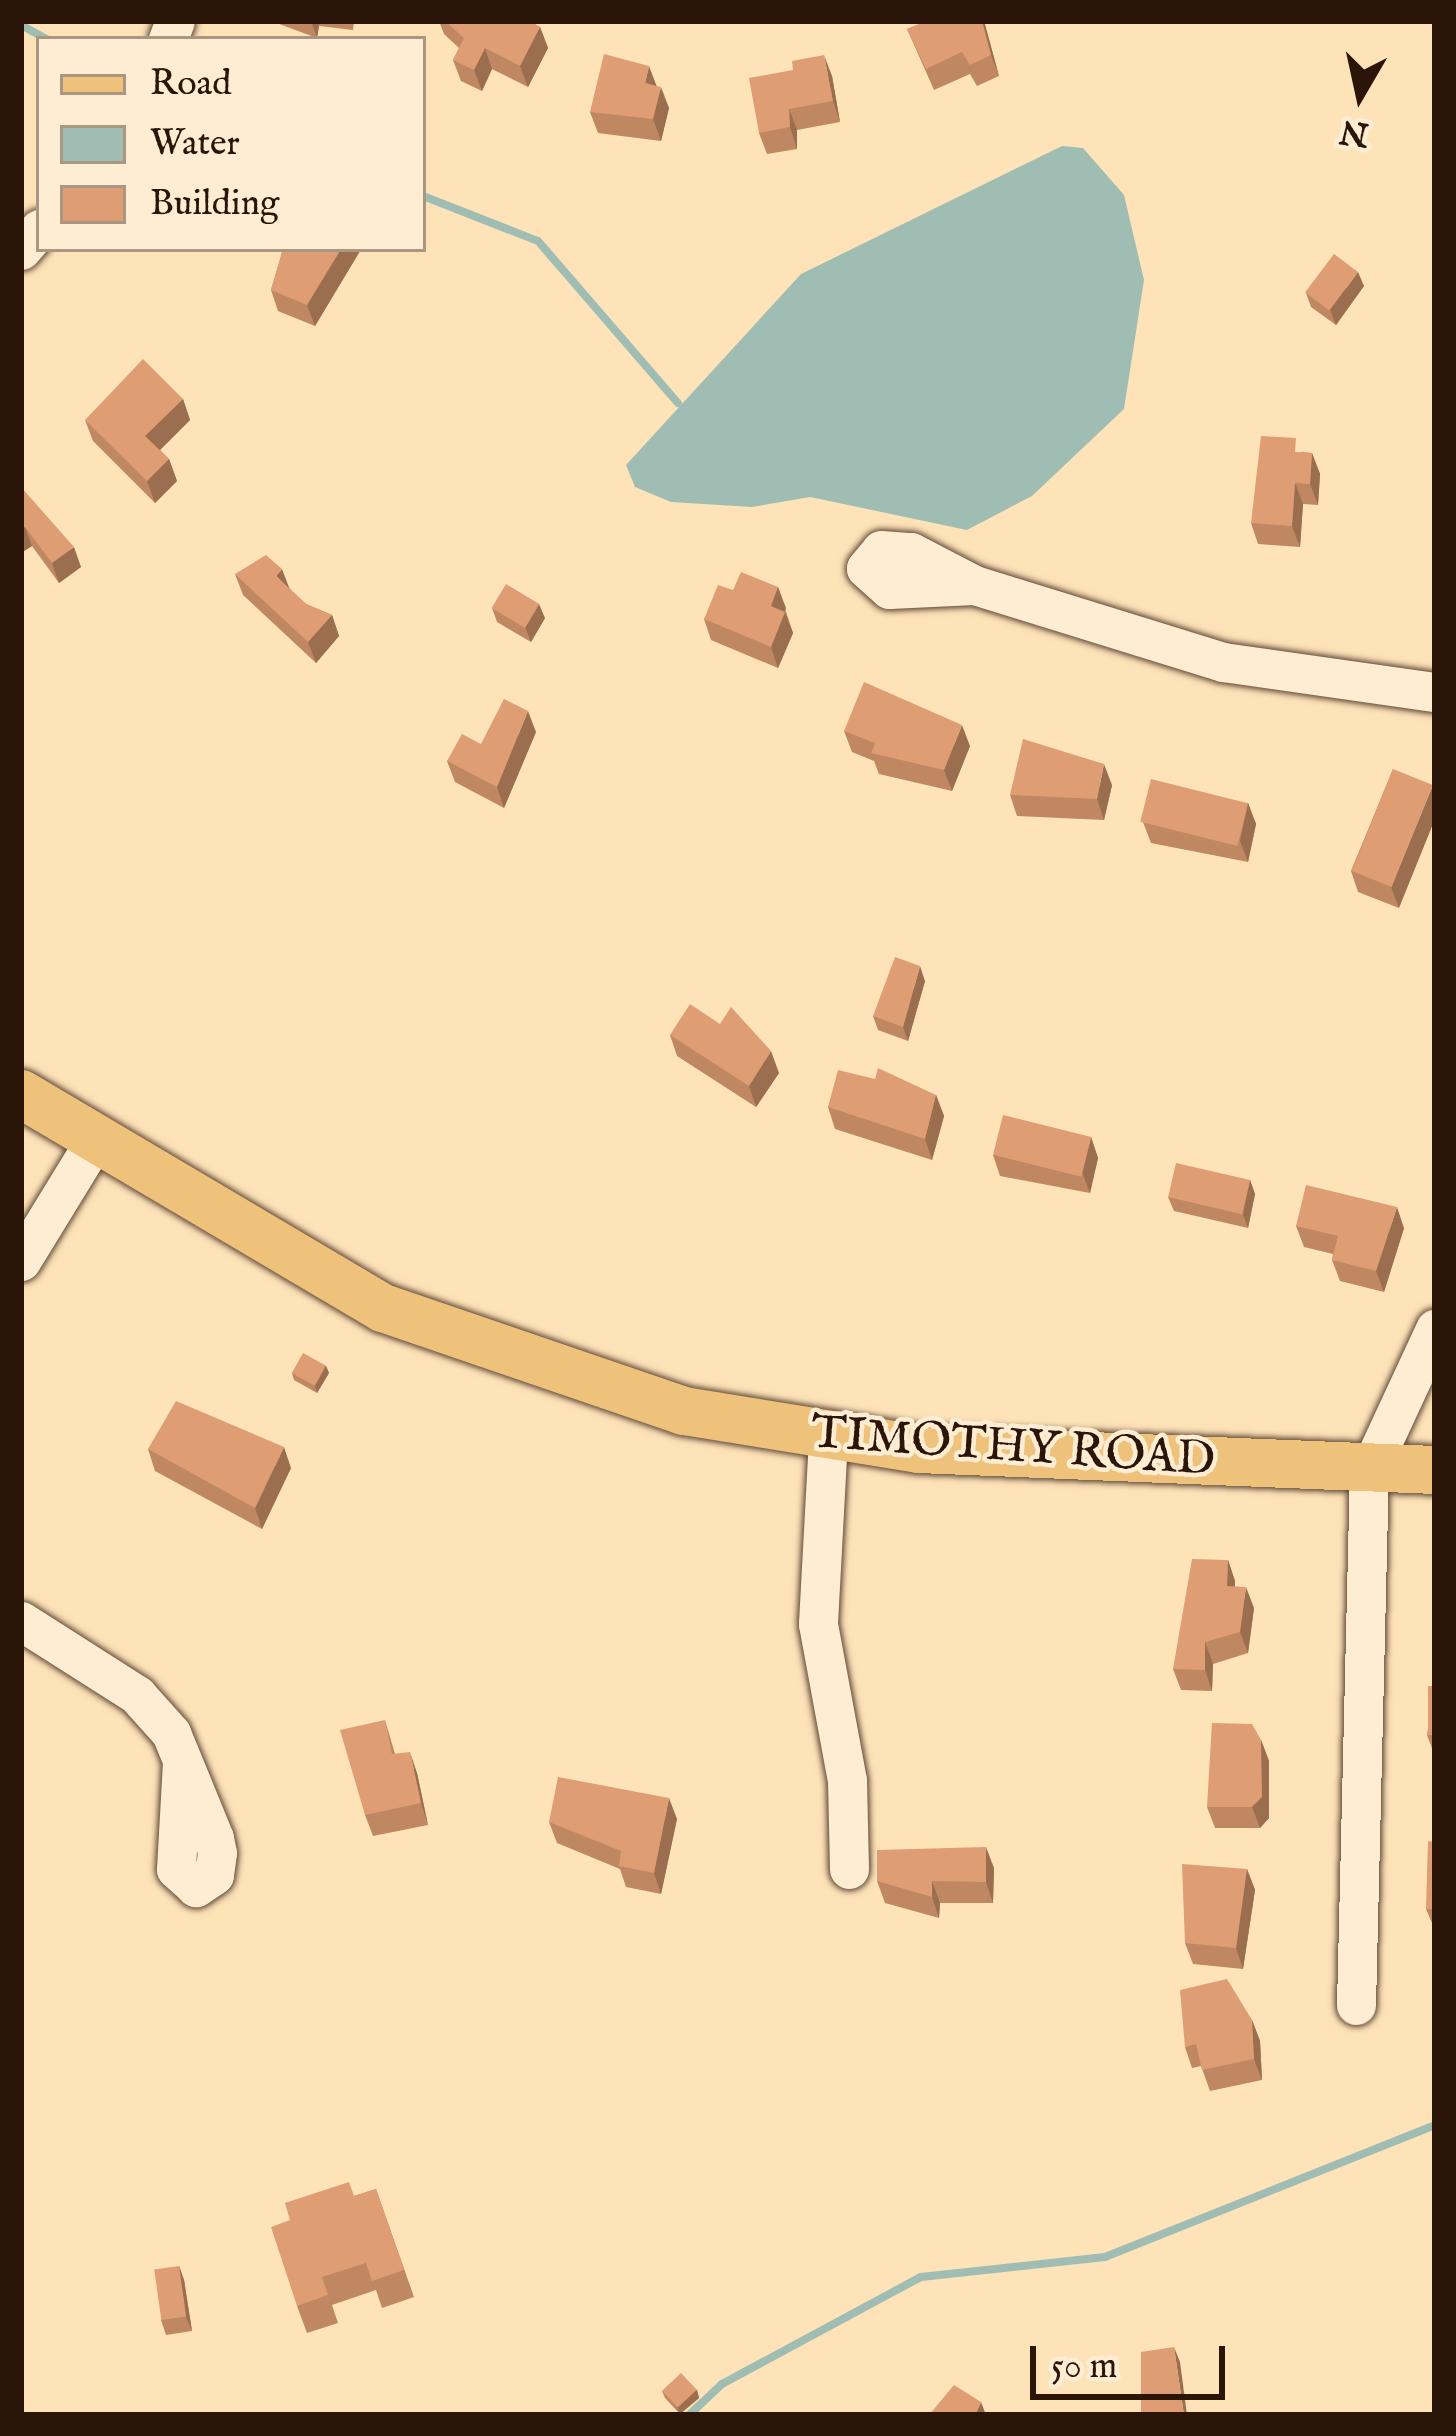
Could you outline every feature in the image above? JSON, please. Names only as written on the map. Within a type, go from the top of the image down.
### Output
[{"type":"main road","name":"TIMOTHY ROAD","points":[[21,1094],[249,1237],[443,1333],[591,1385],[828,1438],[1370,1471],[1435,1470]]},
{"type":"street","points":[[974,585],[1252,669],[1366,674],[1435,692]]},
{"type":"street","points":[[21,1262],[94,1142]]},
{"type":"street","points":[[1356,2005],[1370,1471],[1435,1329]]},
{"type":"street","points":[[828,1438],[818,1624],[847,1780],[849,1869]]},
{"type":"street","points":[[21,1621],[137,1695],[182,1762]]},
{"type":"water","points":[[1062,146],[1083,148],[1124,195],[1144,280],[1124,409],[1032,496],[967,530],[810,497],[752,507],[671,502],[635,487],[626,465],[801,274]]},
{"type":"building","points":[[445,21],[529,21],[540,27],[520,66],[485,48],[474,70],[453,60],[464,38]]},
{"type":"building","points":[[927,21],[982,21],[991,55],[970,65],[962,52],[926,69],[907,29]]},
{"type":"building","points":[[604,54],[649,66],[645,83],[661,87],[653,119],[590,112]]},
{"type":"building","points":[[824,55],[833,101],[789,109],[790,127],[759,133],[749,78],[793,70],[792,61]]},
{"type":"building","points":[[282,252],[339,252],[307,305],[271,290]]},
{"type":"building","points":[[1334,254],[1358,272],[1329,310],[1305,292]]},
{"type":"building","points":[[143,359],[183,399],[145,436],[169,459],[147,481],[85,420]]},
{"type":"building","points":[[1261,436],[1296,438],[1295,452],[1312,453],[1310,484],[1295,483],[1292,526],[1251,523]]},
{"type":"building","points":[[21,487],[74,547],[52,563],[25,527],[21,529]]},
{"type":"building","points":[[266,555],[282,569],[276,576],[306,604],[332,615],[308,642],[235,574]]},
{"type":"building","points":[[741,572],[778,587],[771,606],[785,612],[771,647],[704,619],[718,585],[733,590]]},
{"type":"building","points":[[506,584],[539,604],[525,628],[492,608]]},
{"type":"building","points":[[864,682],[962,725],[944,770],[871,753],[875,743],[844,731]]},
{"type":"building","points":[[504,699],[528,711],[497,787],[447,761],[462,734],[481,744]]},
{"type":"building","points":[[1023,739],[1104,764],[1097,799],[1010,795]]},
{"type":"building","points":[[1393,769],[1433,785],[1392,887],[1352,871]]},
{"type":"building","points":[[1151,779],[1248,803],[1237,846],[1140,822]]},
{"type":"building","points":[[895,957],[920,966],[903,1027],[873,1016]]},
{"type":"building","points":[[690,1004],[720,1024],[731,1007],[771,1051],[749,1086],[670,1035]]},
{"type":"building","points":[[878,1068],[936,1095],[925,1139],[828,1107],[838,1070],[875,1079]]},
{"type":"building","points":[[1003,1115],[1091,1137],[1081,1177],[993,1155]]},
{"type":"building","points":[[1176,1163],[1250,1180],[1242,1214],[1168,1197]]},
{"type":"building","points":[[1306,1185],[1397,1207],[1376,1271],[1332,1260],[1338,1236],[1296,1226]]},
{"type":"building","points":[[303,1353],[326,1366],[315,1386],[292,1373]]},
{"type":"building","points":[[176,1401],[284,1447],[255,1508],[148,1449]]},
{"type":"building","points":[[1192,1559],[1228,1560],[1227,1586],[1246,1587],[1240,1632],[1205,1642],[1205,1670],[1173,1669]]},
{"type":"building","points":[[1428,1686],[1435,1686],[1435,1735],[1428,1735]]},
{"type":"building","points":[[385,1720],[392,1754],[410,1752],[421,1803],[365,1815],[340,1730]]},
{"type":"building","points":[[1212,1723],[1252,1724],[1261,1740],[1262,1797],[1252,1807],[1207,1807]]},
{"type":"building","points":[[558,1777],[669,1798],[654,1873],[619,1866],[621,1851],[549,1822]]},
{"type":"building","points":[[1428,1841],[1435,1842],[1435,1909],[1426,1909]]},
{"type":"building","points":[[986,1847],[986,1882],[932,1881],[932,1897],[877,1881],[877,1850]]},
{"type":"building","points":[[1182,1864],[1247,1869],[1236,1948],[1185,1943]]},
{"type":"building","points":[[1227,1979],[1252,2020],[1254,2059],[1202,2070],[1196,2044],[1185,2047],[1180,1990]]},
{"type":"building","points":[[349,2182],[354,2196],[376,2189],[404,2270],[372,2281],[366,2263],[322,2277],[328,2295],[297,2306],[271,2227],[290,2220],[285,2203]]},
{"type":"building","points":[[179,2266],[186,2317],[161,2320],[154,2269]]},
{"type":"building","points":[[1174,2347],[1184,2415],[1141,2415],[1141,2352]]},
{"type":"building","points":[[681,2373],[697,2390],[678,2408],[662,2391]]},
{"type":"building","points":[[954,2385],[981,2402],[975,2415],[929,2415]]},
{"type":"waterway","points":[[21,25],[41,36]]},
{"type":"waterway","points":[[426,197],[538,241],[678,403]]},
{"type":"waterway","points":[[689,2415],[722,2384],[921,2277],[1105,2257],[1435,2125]]}]
